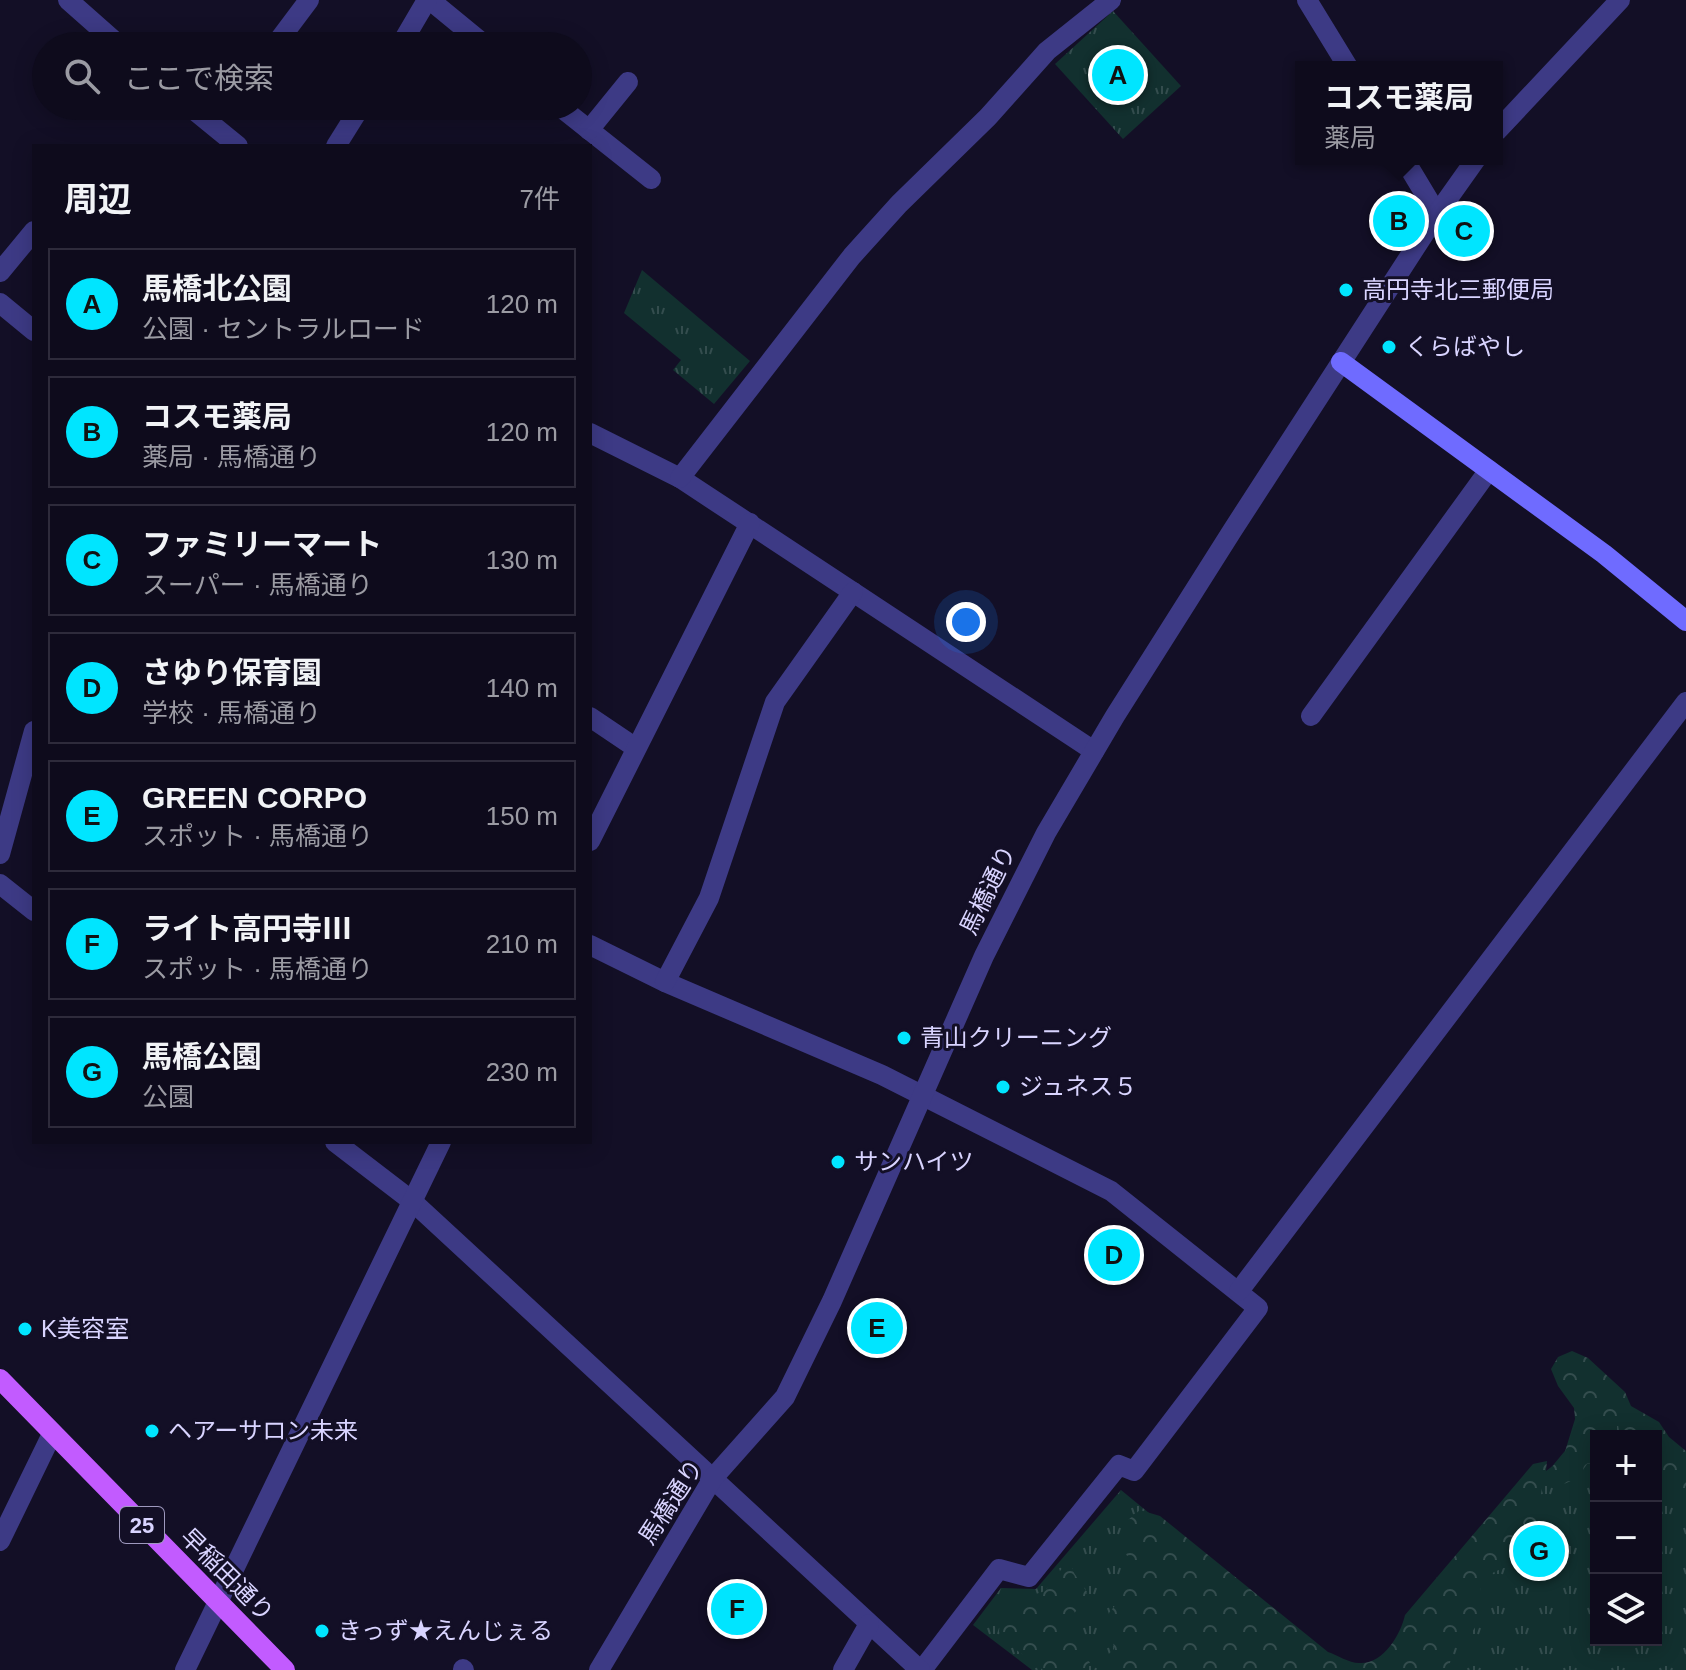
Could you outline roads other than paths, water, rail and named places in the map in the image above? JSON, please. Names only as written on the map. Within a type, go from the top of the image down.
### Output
[{"type":"main road","name":"早稲田通り","points":[[0,1379],[285,1670]]},
{"type":"street","points":[[68,0],[104,32]]},
{"type":"street","points":[[285,32],[309,0]]},
{"type":"street","points":[[409,32],[428,0],[468,32]]},
{"type":"street","points":[[680,478],[812,306],[871,235],[988,117],[1047,51],[1111,0]]},
{"type":"street","points":[[1307,0],[1344,61]]},
{"type":"street","points":[[1503,125],[1620,0]]},
{"type":"street","points":[[589,130],[628,82]]},
{"type":"street","points":[[206,120],[236,144]]},
{"type":"street","points":[[337,144],[352,120]]},
{"type":"street","points":[[576,120],[651,179]]},
{"type":"street","points":[[1408,165],[1437,214]]},
{"type":"street","name":"馬橋通り","points":[[609,1667],[713,1478],[785,1397],[832,1301],[984,956],[1046,833],[1094,751],[1341,362],[1472,165]]},
{"type":"street","points":[[0,272],[32,233]]},
{"type":"street","points":[[0,303],[32,329]]},
{"type":"street","points":[[1341,362],[1604,554],[1686,621]]},
{"type":"street","points":[[592,434],[680,478],[1094,751]]},
{"type":"street","points":[[1311,716],[1489,470]]},
{"type":"street","points":[[592,837],[750,523]]},
{"type":"street","points":[[665,982],[709,898],[775,702],[853,592]]},
{"type":"street","points":[[1239,1291],[1686,702]]},
{"type":"street","points":[[592,718],[636,748]]},
{"type":"street","points":[[0,854],[32,738]]},
{"type":"street","points":[[0,884],[32,909]]},
{"type":"street","points":[[338,1144],[412,1201],[921,1670],[999,1569],[1029,1577],[1119,1465],[1134,1471],[1258,1308],[1111,1191],[924,1096],[787,1032],[665,982],[592,946]]},
{"type":"street","points":[[185,1670],[440,1144]]},
{"type":"street","points":[[0,1541],[52,1434]]},
{"type":"street","points":[[843,1670],[869,1624]]},
{"type":"place","name":"馬橋北公園","points":[[1118,75]]},
{"type":"place","name":"コスモ薬局","points":[[1399,221]]},
{"type":"place","name":"ファミリーマート","points":[[1464,231]]},
{"type":"place","name":"高円寺北三郵便局","points":[[1346,290]]},
{"type":"place","name":"くらばやし","points":[[1389,347]]},
{"type":"place","name":"青山クリーニング","points":[[904,1038]]},
{"type":"place","name":"ジュネス５","points":[[1003,1087]]},
{"type":"place","name":"サンハイツ","points":[[838,1162]]},
{"type":"place","name":"さゆり保育園","points":[[1114,1255]]},
{"type":"place","name":"GREEN CORPO","points":[[877,1328]]},
{"type":"place","name":"K美容室","points":[[25,1329]]},
{"type":"place","name":"ヘアーサロン未来","points":[[152,1431]]},
{"type":"place","name":"馬橋公園","points":[[1539,1551]]},
{"type":"place","name":"ライト高円寺Ⅲ","points":[[737,1609]]},
{"type":"place","name":"きっず★えんじぇる","points":[[322,1631]]}]
